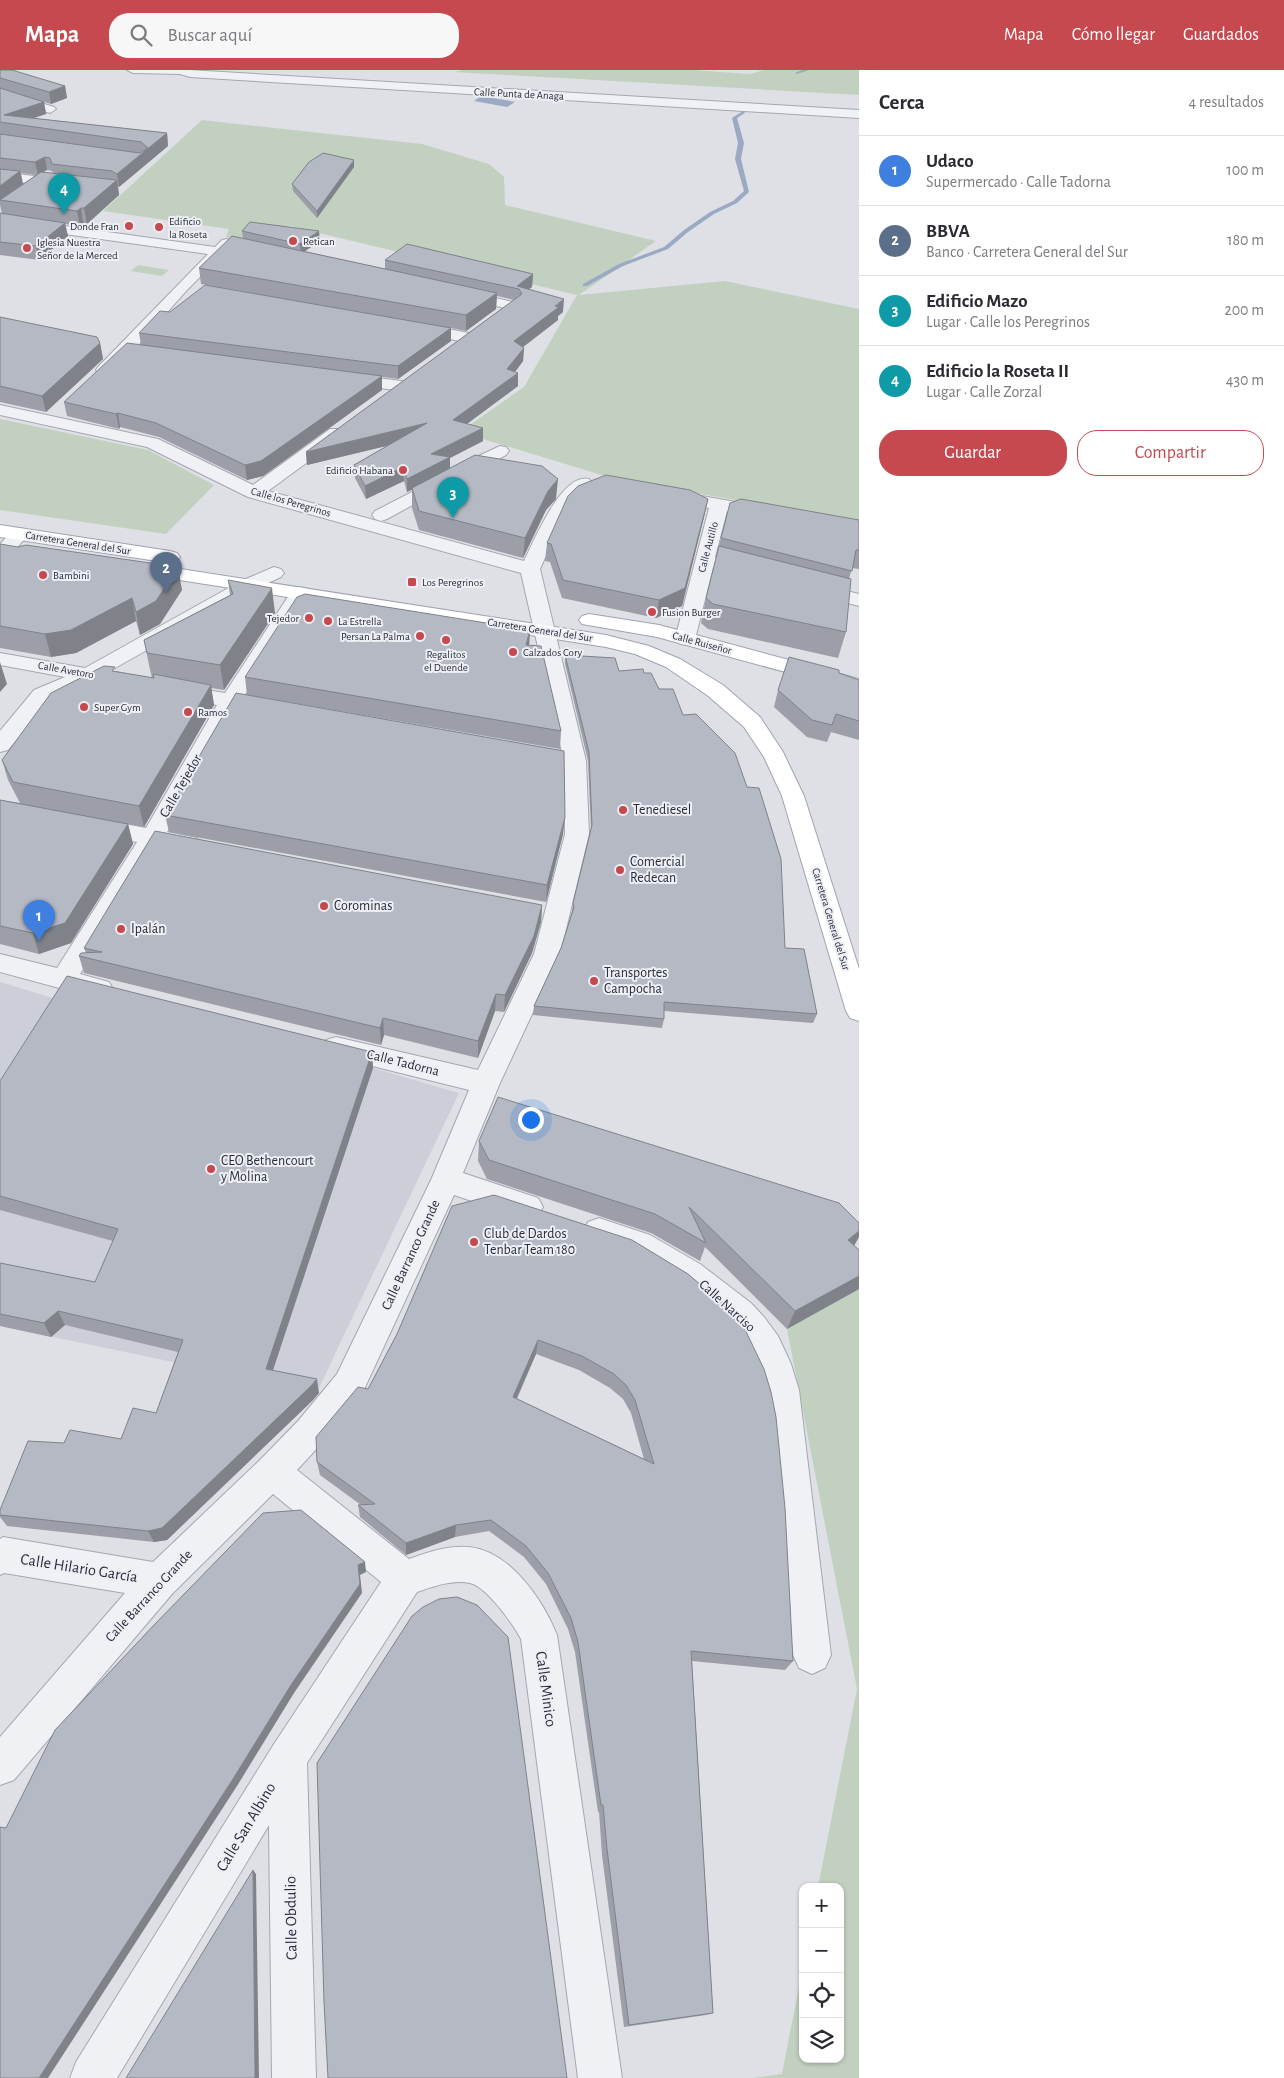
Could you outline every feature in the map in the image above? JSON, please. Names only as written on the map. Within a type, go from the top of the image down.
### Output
[{"type":"main road","name":"Carretera General del Sur","points":[[5,543],[274,573],[543,622],[642,650],[673,663],[715,690],[752,722],[775,758],[793,796],[859,1011]]},
{"type":"main road","name":"Carretera General del Sur","points":[[5,543],[248,586],[543,622]]},
{"type":"main road","name":"Calle Ruiseñor","points":[[543,622],[659,631],[859,686]]},
{"type":"street","name":"Calle Punta de Anaga","points":[[133,70],[178,70],[209,75],[859,114]]},
{"type":"street","points":[[0,93],[50,109]]},
{"type":"street","points":[[27,191],[57,169]]},
{"type":"street","points":[[0,176],[79,186]]},
{"type":"street","points":[[0,221],[222,247],[245,247]]},
{"type":"street","points":[[91,382],[125,350],[182,287],[222,247]]},
{"type":"street","points":[[182,287],[203,290]]},
{"type":"street","points":[[446,292],[513,306],[498,317]]},
{"type":"street","points":[[400,325],[468,338]]},
{"type":"street","points":[[453,348],[484,327]]},
{"type":"street","points":[[105,346],[145,353]]},
{"type":"street","points":[[385,397],[416,375]]},
{"type":"street","points":[[332,377],[401,386]]},
{"type":"street","points":[[50,420],[64,408]]},
{"type":"street","name":"Calle los Peregrinos","points":[[0,410],[152,443],[254,493],[530,569]]},
{"type":"street","points":[[254,493],[347,425]]},
{"type":"street","points":[[381,515],[500,452]]},
{"type":"street","points":[[476,464],[505,469]]},
{"type":"street","points":[[563,480],[602,485]]},
{"type":"street","points":[[530,569],[557,511],[583,483]]},
{"type":"street","points":[[651,492],[719,505]]},
{"type":"street","name":"Calle Autillo","points":[[685,639],[719,505],[784,516]]},
{"type":"street","points":[[704,560],[768,576]]},
{"type":"street","name":"Calle Barranco Grande","points":[[0,1766],[159,1581],[272,1472],[310,1432],[349,1385],[446,1180],[486,1083],[547,954],[549,913],[577,834],[577,791],[565,759],[543,622],[530,569]]},
{"type":"street","points":[[0,746],[42,695],[89,674],[274,573]]},
{"type":"street","points":[[795,583],[859,600]]},
{"type":"street","name":"Calle Tejedor","points":[[62,980],[152,837],[230,701],[300,592]]},
{"type":"street","name":"Calle Avetoro","points":[[0,659],[289,712]]},
{"type":"street","points":[[76,823],[210,848]]},
{"type":"street","points":[[0,963],[120,994]]},
{"type":"street","name":"Calle Tadorna","points":[[313,1041],[486,1083]]},
{"type":"street","name":"Calle Narciso","points":[[446,1180],[639,1244],[695,1277],[751,1325],[763,1340],[776,1365],[783,1390],[812,1655]]},
{"type":"street","points":[[272,1472],[404,1578]]},
{"type":"street","name":"Calle Hilario García","points":[[0,1557],[159,1581]]},
{"type":"street","name":"Calle Minico","points":[[404,1578],[433,1568],[458,1565],[480,1567],[503,1585],[524,1606],[539,1636],[600,2078]]},
{"type":"street","name":"Calle San Albino","points":[[92,2078],[288,1758],[404,1578]]},
{"type":"street","name":"Calle Obdulio","points":[[288,1758],[294,2078]]},
{"type":"shaded area","name":"CEO Bethencourt y Molina","points":[[0,982],[66,1002],[373,1068],[459,1093],[317,1392],[0,1326]]},
{"type":"green space","points":[[462,70],[692,70],[750,74],[764,70],[859,70],[859,95],[454,72]]},
{"type":"green space","points":[[202,120],[422,144],[489,164],[504,177],[505,205],[656,241],[579,295],[725,281],[859,309],[859,521],[618,480],[460,432],[524,387],[577,295],[290,226],[262,244],[226,237],[229,229],[103,211]]},
{"type":"green space","points":[[138,265],[169,270],[162,276],[131,271]]},
{"type":"green space","points":[[0,419],[148,450],[214,485],[166,534],[0,510]]},
{"type":"green space","points":[[859,1289],[859,2078],[753,2078],[782,2074],[799,1987],[799,2063],[844,2063],[844,1883],[819,1883],[857,1689],[787,1329]]},
{"type":"water","points":[[481,96],[515,102],[507,107],[474,101]]},
{"type":"building","points":[[0,70],[12,70],[65,86],[49,92],[0,78]]},
{"type":"building","points":[[0,88],[44,102],[4,115],[167,133],[117,174],[112,171],[52,164],[50,158],[45,157],[35,162],[0,158],[0,134],[140,153],[148,148],[141,142],[0,122]]},
{"type":"building","points":[[323,153],[354,160],[317,211],[292,184],[309,162]]},
{"type":"building","points":[[0,169],[20,171],[0,186]]},
{"type":"building","points":[[41,172],[117,180],[84,208],[77,211],[0,200]]},
{"type":"building","points":[[0,213],[65,223],[36,246],[0,242]]},
{"type":"building","points":[[250,222],[319,231],[300,244],[242,231]]},
{"type":"building","points":[[232,236],[497,293],[466,315],[199,268]]},
{"type":"building","points":[[407,244],[533,274],[517,286],[564,299],[555,306],[559,307],[514,341],[524,348],[507,369],[518,373],[453,420],[483,428],[431,454],[450,457],[407,479],[403,467],[365,486],[354,465],[427,423],[306,452],[522,294],[519,289],[385,260]]},
{"type":"building","points":[[205,285],[451,328],[398,366],[139,333],[160,311],[170,312]]},
{"type":"building","points":[[0,317],[97,337],[100,343],[42,396],[0,386]]},
{"type":"building","points":[[127,343],[382,376],[261,461],[245,465],[156,423],[64,402]]},
{"type":"building","points":[[475,455],[542,466],[558,479],[548,491],[525,538],[419,511],[412,488]]},
{"type":"building","points":[[606,475],[690,490],[708,499],[685,588],[659,600],[563,580],[551,544],[547,543],[568,496],[578,486]]},
{"type":"building","points":[[741,499],[859,520],[859,550],[856,550],[852,571],[721,538],[730,503]]},
{"type":"building","points":[[0,544],[18,547],[26,545],[178,567],[156,601],[136,612],[132,598],[71,630],[45,634],[0,626]]},
{"type":"building","points":[[719,546],[851,579],[846,632],[713,604],[706,598]]},
{"type":"building","points":[[228,580],[272,588],[220,665],[147,653],[144,640],[233,594]]},
{"type":"building","points":[[305,594],[530,630],[526,645],[541,646],[561,731],[245,677],[297,597]]},
{"type":"building","points":[[565,655],[615,658],[619,671],[643,669],[644,673],[651,673],[659,689],[673,689],[683,715],[696,714],[735,753],[747,787],[759,788],[781,859],[785,948],[804,949],[817,1014],[664,1002],[664,1019],[534,1006],[561,948],[574,907],[573,903],[592,825],[589,752]]},
{"type":"building","points":[[789,657],[839,670],[839,673],[859,680],[859,721],[836,714],[832,725],[812,720],[778,690]]},
{"type":"building","points":[[104,666],[115,667],[112,671],[154,678],[153,674],[211,685],[139,806],[13,782],[2,760],[51,693]]},
{"type":"building","points":[[236,693],[564,751],[565,817],[547,885],[165,815]]},
{"type":"building","points":[[0,800],[128,824],[65,923],[33,933],[0,926]]},
{"type":"building","points":[[155,831],[542,905],[534,936],[505,995],[496,994],[478,1041],[383,1018],[380,1028],[79,956],[81,953],[102,952],[84,948]]},
{"type":"building","name":"CEO Bethencourt y Molina","points":[[67,976],[372,1052],[266,1369],[317,1379],[162,1528],[148,1531],[0,1515],[0,1510],[28,1441],[64,1443],[70,1430],[121,1439],[133,1408],[156,1413],[183,1340],[58,1311],[44,1323],[0,1314],[0,1263],[95,1282],[118,1229],[0,1196],[0,1081]]},
{"type":"building","points":[[498,1097],[839,1203],[859,1223],[859,1231],[848,1240],[859,1250],[859,1276],[795,1311],[689,1207],[706,1243],[655,1214],[489,1160],[479,1141]]},
{"type":"building","points":[[494,1195],[632,1240],[688,1274],[739,1317],[764,1369],[776,1417],[785,1508],[793,1661],[691,1651],[713,2013],[629,2025],[603,1805],[601,1805],[578,1642],[571,1618],[548,1573],[526,1546],[491,1520],[456,1525],[406,1543],[358,1505],[375,1504],[317,1462],[316,1437],[358,1387],[368,1389],[397,1334],[452,1206]],"holes":[[[538,1340],[582,1356],[614,1374],[626,1385],[635,1400],[654,1464],[513,1397]]]},
{"type":"building","points":[[301,1510],[365,1562],[358,1565],[360,1584],[291,1685],[233,1779],[39,2078],[0,2078],[0,1827],[6,1828],[55,1730],[154,1625],[263,1513]]},
{"type":"building","points":[[457,1597],[477,1605],[508,1637],[567,2078],[328,2078],[317,1763],[412,1616],[423,1607],[439,1599]]},
{"type":"building","points":[[253,1870],[255,2078],[126,2078]]},
{"type":"waterway","points":[[797,73],[807,70]]},
{"type":"waterway","points":[[585,285],[621,265],[666,248],[686,231],[712,213],[735,202],[747,191],[738,159],[741,143],[734,118],[743,112]]},
{"type":"place","name":"Edificio la Roseta II","points":[[64,214]]},
{"type":"place","name":"Donde Fran","points":[[129,226]]},
{"type":"place","name":"Edificio la Roseta","points":[[159,227]]},
{"type":"place","name":"Retican","points":[[293,241]]},
{"type":"place","name":"Iglesia Nuestra Señor de la Merced","points":[[27,248]]},
{"type":"place","name":"Edificio Habana","points":[[403,470]]},
{"type":"place","name":"Edificio Mazo","points":[[453,518]]},
{"type":"place","name":"Bambini","points":[[43,575]]},
{"type":"place","name":"Los Peregrinos","points":[[412,582]]},
{"type":"place","name":"BBVA","points":[[166,593]]},
{"type":"place","name":"Fusion Burger","points":[[652,612]]},
{"type":"place","name":"Tejedor","points":[[309,618]]},
{"type":"place","name":"La Estrella","points":[[328,621]]},
{"type":"place","name":"Persan La Palma","points":[[420,636]]},
{"type":"place","name":"Regalitos el Duende","points":[[446,640]]},
{"type":"place","name":"Calzados Cory","points":[[513,652]]},
{"type":"place","name":"Super Gym","points":[[84,707]]},
{"type":"place","name":"Ramos","points":[[188,712]]},
{"type":"place","name":"Tenediesel","points":[[623,810]]},
{"type":"place","name":"Comercial Redecan","points":[[620,870]]},
{"type":"place","name":"Corominas","points":[[324,906]]},
{"type":"place","name":"Ipalán","points":[[121,929]]},
{"type":"place","name":"Udaco","points":[[39,941]]},
{"type":"place","name":"Transportes Campocha","points":[[594,981]]},
{"type":"place","name":"CEO Bethencourt y Molina","points":[[211,1169]]},
{"type":"place","name":"Club de Dardos Tenbar Team 180","points":[[474,1242]]}]
